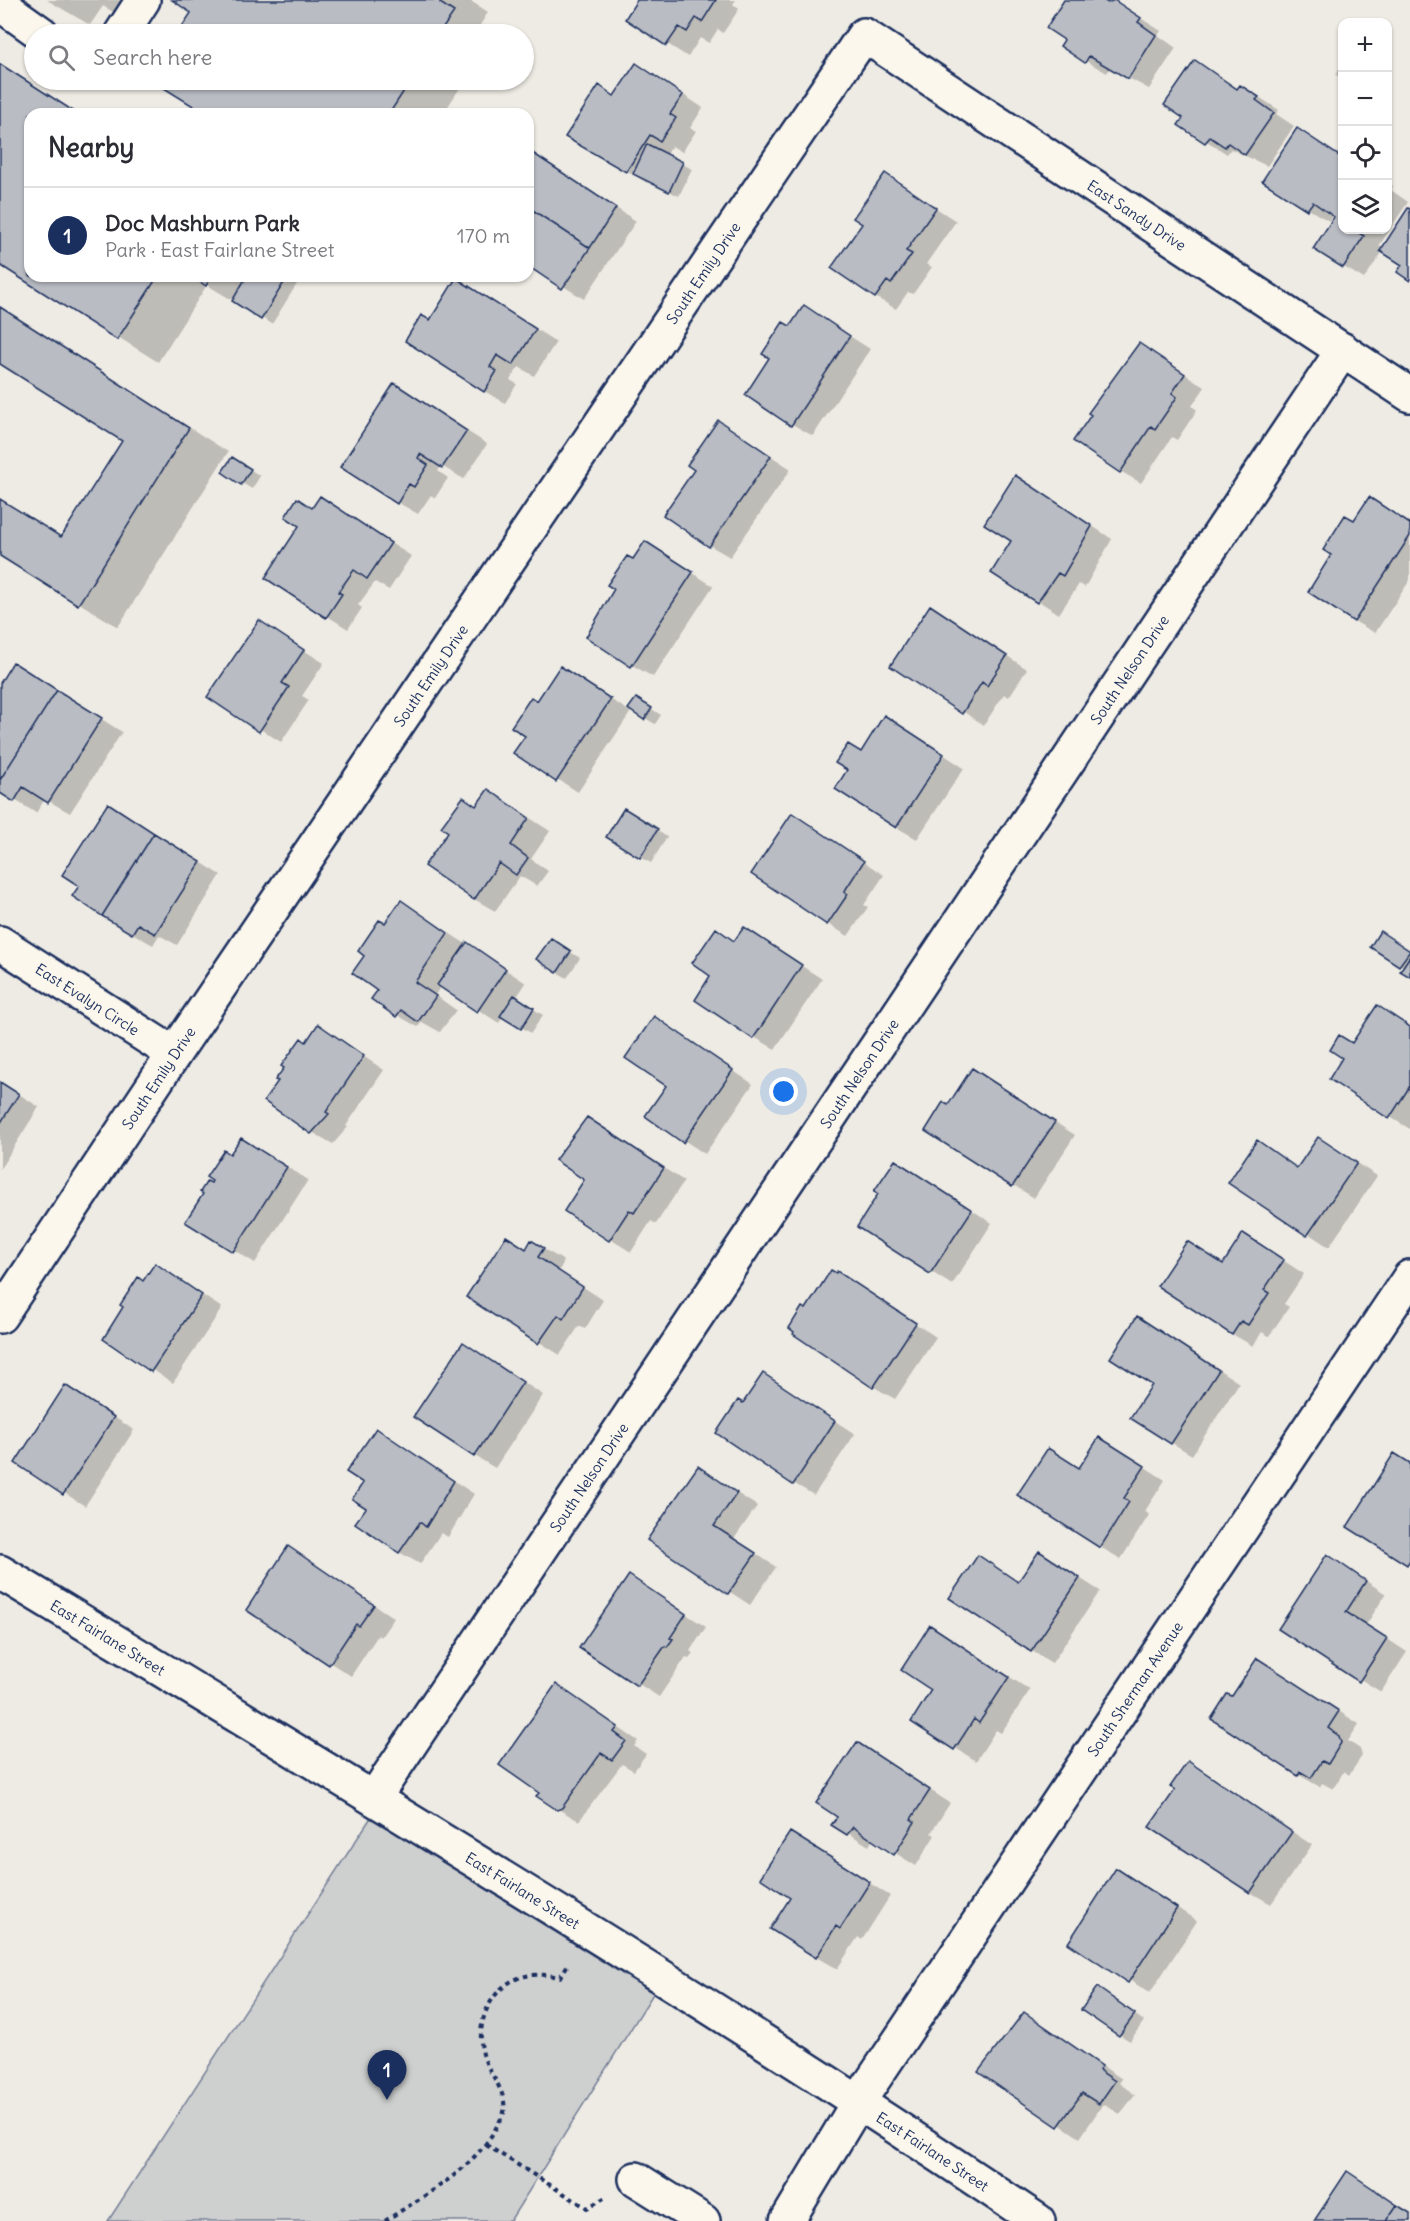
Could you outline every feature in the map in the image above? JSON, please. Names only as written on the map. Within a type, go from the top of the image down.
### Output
[{"type":"street","points":[[127,24],[143,0]]},
{"type":"street","points":[[0,4],[28,24]]},
{"type":"street","name":"East Sandy Drive","points":[[864,35],[1410,395]]},
{"type":"street","name":"South Emily Drive","points":[[0,1316],[174,1054],[864,35]]},
{"type":"street","name":"South Nelson Drive","points":[[374,1798],[1343,350]]},
{"type":"street","name":"East Evalyn Circle","points":[[0,943],[174,1054]]},
{"type":"street","name":"South Sherman Avenue","points":[[787,2221],[859,2101],[1410,1277]]},
{"type":"street","name":"East Fairlane Street","points":[[0,1572],[374,1798],[859,2101],[1038,2221]]},
{"type":"street","points":[[636,2179],[703,2221]]},
{"type":"path","points":[[385,2221],[464,2169],[486,2145],[504,2113],[500,2088],[482,2049],[481,2030],[485,2011],[494,1996],[507,1983],[523,1976],[542,1974],[560,1977],[588,1932]]},
{"type":"path","points":[[486,2145],[587,2208],[636,2179]]},
{"type":"shaded area","points":[[381,1802],[663,1978],[510,2221],[108,2221]]},
{"type":"building","points":[[172,0],[441,0],[440,3],[454,12],[446,24],[184,24],[191,13]]},
{"type":"building","points":[[637,0],[716,0],[702,22],[696,18],[687,32],[679,27],[666,46],[625,19]]},
{"type":"building","points":[[1064,0],[1103,0],[1108,3],[1114,0],[1141,18],[1138,22],[1156,35],[1128,79],[1089,56],[1085,63],[1060,46],[1064,40],[1046,28]]},
{"type":"building","points":[[1195,60],[1237,89],[1240,85],[1259,97],[1256,100],[1274,113],[1245,155],[1228,143],[1225,147],[1210,137],[1205,143],[1178,125],[1183,118],[1164,105]]},
{"type":"building","points":[[636,63],[683,95],[670,114],[676,118],[660,141],[650,135],[626,172],[565,137],[599,85],[614,96]]},
{"type":"building","points":[[0,64],[24,79],[24,90],[41,90],[69,108],[24,108],[24,280],[0,265]]},
{"type":"building","points":[[167,90],[405,90],[393,108],[196,108]]},
{"type":"building","points":[[1297,128],[1338,155],[1338,234],[1364,236],[1343,268],[1313,249],[1334,217],[1313,202],[1307,210],[1262,181]]},
{"type":"building","points":[[647,144],[683,162],[669,192],[633,174]]},
{"type":"building","points":[[534,154],[616,208],[590,248],[534,211]]},
{"type":"building","points":[[885,173],[936,208],[906,251],[912,254],[891,284],[887,281],[875,298],[831,268],[862,224],[853,218]]},
{"type":"building","points":[[1408,208],[1410,209],[1410,281],[1397,272],[1402,265],[1380,251]]},
{"type":"building","points":[[534,211],[590,248],[562,289],[534,270]]},
{"type":"building","points":[[27,282],[154,282],[117,340]]},
{"type":"building","points":[[243,282],[284,282],[261,320],[232,301]]},
{"type":"building","points":[[454,282],[462,282],[536,329],[513,365],[497,355],[490,367],[497,371],[484,392],[405,341],[421,315],[430,320]]},
{"type":"building","points":[[804,305],[850,336],[791,426],[745,395],[769,358],[762,354],[783,322],[790,326]]},
{"type":"building","points":[[0,307],[189,428],[78,605],[0,556],[0,499],[61,537],[122,441],[0,364]]},
{"type":"building","points":[[1139,343],[1185,374],[1172,393],[1177,397],[1155,429],[1151,426],[1120,473],[1073,441],[1091,415],[1088,413]]},
{"type":"building","points":[[394,383],[467,431],[442,468],[420,454],[418,458],[428,465],[414,487],[409,484],[397,504],[340,467]]},
{"type":"building","points":[[718,420],[771,456],[709,547],[663,515],[694,470],[687,465]]},
{"type":"building","points":[[232,457],[251,469],[241,485],[222,472]]},
{"type":"building","points":[[1015,475],[1092,526],[1063,576],[1058,573],[1037,603],[991,573],[1011,541],[984,524]]},
{"type":"building","points":[[320,496],[391,543],[367,579],[354,570],[338,592],[342,594],[326,618],[265,578],[299,526],[285,517],[297,498],[312,508]]},
{"type":"building","points":[[1369,497],[1410,524],[1410,536],[1354,622],[1308,592],[1331,555],[1323,550],[1345,515],[1354,520]]},
{"type":"building","points":[[645,541],[693,572],[631,667],[586,637],[614,589],[607,585],[627,556],[633,559]]},
{"type":"building","points":[[930,605],[1007,656],[987,686],[982,682],[962,714],[890,666]]},
{"type":"building","points":[[259,620],[304,650],[282,683],[289,687],[259,732],[207,697]]},
{"type":"building","points":[[13,662],[57,690],[0,780],[0,683]]},
{"type":"building","points":[[560,666],[611,699],[556,782],[513,753],[525,736],[511,727],[531,697],[537,701]]},
{"type":"building","points":[[57,690],[102,718],[48,803],[23,787],[14,802],[0,793],[0,780]]},
{"type":"building","points":[[636,698],[652,708],[644,720],[628,709]]},
{"type":"building","points":[[884,715],[944,754],[896,828],[835,789],[847,770],[835,763],[848,744],[861,752]]},
{"type":"building","points":[[488,789],[529,818],[511,845],[528,858],[516,875],[499,863],[474,900],[424,866],[448,832],[441,827],[463,797],[476,806]]},
{"type":"building","points":[[108,803],[154,833],[102,916],[72,896],[79,886],[62,875]]},
{"type":"building","points":[[624,808],[658,829],[640,858],[606,837]]},
{"type":"building","points":[[792,813],[864,861],[844,892],[848,894],[827,925],[751,874]]},
{"type":"building","points":[[154,833],[201,862],[155,934],[138,924],[132,934],[102,916]]},
{"type":"building","points":[[401,900],[448,933],[415,982],[436,996],[418,1022],[401,1010],[396,1017],[371,999],[377,991],[352,973],[364,956],[358,951],[379,920],[385,923]]},
{"type":"building","points":[[744,927],[802,965],[753,1039],[695,1000],[710,976],[692,963],[716,928],[734,941]]},
{"type":"building","points":[[1380,931],[1410,951],[1399,966],[1370,947]]},
{"type":"building","points":[[551,938],[571,951],[557,973],[536,959]]},
{"type":"building","points":[[467,942],[506,969],[477,1012],[437,985]]},
{"type":"building","points":[[1410,956],[1410,977],[1400,971]]},
{"type":"building","points":[[514,995],[534,1008],[521,1029],[500,1016]]},
{"type":"building","points":[[1377,1005],[1410,1027],[1410,1086],[1389,1119],[1329,1079],[1342,1058],[1330,1050],[1339,1035],[1352,1043]]},
{"type":"building","points":[[654,1016],[733,1070],[683,1143],[645,1116],[666,1086],[625,1058]]},
{"type":"building","points":[[318,1024],[364,1056],[326,1112],[329,1114],[311,1134],[264,1101],[278,1081],[275,1080],[284,1068],[281,1066],[301,1038],[306,1042]]},
{"type":"building","points":[[972,1068],[1055,1122],[1012,1187],[925,1131],[943,1102],[948,1105]]},
{"type":"building","points":[[0,1082],[19,1094],[0,1124]]},
{"type":"building","points":[[587,1117],[664,1168],[634,1213],[629,1210],[609,1241],[564,1211],[584,1180],[555,1160]]},
{"type":"building","points":[[1318,1137],[1357,1163],[1307,1236],[1228,1183],[1257,1140],[1297,1168]]},
{"type":"building","points":[[241,1138],[287,1167],[233,1252],[185,1222],[203,1194],[200,1192],[207,1181],[211,1183],[212,1181],[206,1177],[224,1150],[230,1154]]},
{"type":"building","points":[[895,1160],[972,1210],[930,1274],[857,1227],[878,1194],[874,1191]]},
{"type":"building","points":[[1243,1233],[1284,1260],[1264,1290],[1269,1293],[1248,1325],[1241,1321],[1232,1335],[1157,1286],[1187,1241],[1223,1264]]},
{"type":"building","points":[[506,1236],[526,1249],[531,1240],[544,1248],[538,1257],[583,1287],[563,1319],[558,1315],[538,1344],[466,1297]]},
{"type":"building","points":[[155,1263],[202,1295],[151,1372],[103,1339],[123,1307],[120,1305],[138,1277],[143,1281]]},
{"type":"building","points":[[831,1270],[836,1273],[837,1271],[916,1323],[873,1388],[793,1334],[794,1332],[789,1328],[802,1307],[806,1309]]},
{"type":"building","points":[[1137,1316],[1219,1370],[1171,1444],[1130,1418],[1152,1385],[1110,1358]]},
{"type":"building","points":[[463,1342],[523,1382],[474,1457],[413,1417]]},
{"type":"building","points":[[763,1373],[835,1421],[793,1485],[716,1433],[738,1400],[743,1403]]},
{"type":"building","points":[[65,1385],[114,1417],[63,1495],[15,1463]]},
{"type":"building","points":[[376,1428],[454,1481],[426,1527],[420,1522],[399,1553],[355,1523],[366,1508],[352,1499],[363,1483],[346,1472]]},
{"type":"building","points":[[1099,1437],[1145,1466],[1124,1498],[1129,1502],[1100,1548],[1017,1495],[1048,1448],[1079,1468]]},
{"type":"building","points":[[1394,1453],[1410,1463],[1410,1560],[1407,1565],[1347,1527]]},
{"type":"building","points":[[698,1466],[737,1493],[714,1526],[756,1553],[728,1594],[647,1540]]},
{"type":"building","points":[[288,1546],[374,1605],[359,1626],[356,1624],[329,1665],[246,1610]]},
{"type":"building","points":[[1039,1551],[1080,1578],[1031,1652],[949,1598],[978,1555],[1018,1582]]},
{"type":"building","points":[[1327,1554],[1366,1581],[1346,1612],[1387,1638],[1359,1682],[1278,1629]]},
{"type":"building","points":[[629,1575],[686,1614],[670,1638],[673,1639],[667,1647],[665,1646],[637,1686],[579,1648]]},
{"type":"building","points":[[930,1625],[1009,1677],[979,1723],[974,1719],[954,1750],[911,1722],[931,1690],[901,1670]]},
{"type":"building","points":[[1257,1658],[1339,1711],[1328,1728],[1339,1736],[1341,1743],[1328,1764],[1322,1761],[1311,1778],[1301,1772],[1298,1776],[1211,1719],[1227,1694],[1232,1696]]},
{"type":"building","points":[[556,1684],[618,1727],[614,1732],[626,1741],[612,1760],[601,1753],[562,1808],[557,1810],[536,1796],[539,1793],[499,1765]]},
{"type":"building","points":[[857,1742],[930,1790],[911,1819],[915,1822],[894,1855],[853,1827],[847,1835],[831,1825],[837,1817],[816,1803]]},
{"type":"building","points":[[1188,1761],[1292,1832],[1250,1893],[1149,1827],[1175,1790],[1170,1787]]},
{"type":"building","points":[[790,1832],[870,1882],[840,1929],[836,1926],[816,1958],[770,1929],[790,1898],[760,1878]]},
{"type":"building","points":[[1116,1868],[1177,1908],[1128,1983],[1068,1943]]},
{"type":"building","points":[[1097,1987],[1135,2014],[1119,2036],[1081,2010]]},
{"type":"building","points":[[1024,2012],[1102,2066],[1099,2070],[1115,2081],[1099,2104],[1082,2093],[1058,2127],[978,2072]]},
{"type":"building","points":[[1347,2171],[1397,2205],[1386,2221],[1314,2221]]},
{"type":"building","points":[[1397,2205],[1410,2213],[1410,2221],[1386,2221]]},
{"type":"place","name":"Doc Mashburn Park","points":[[387,2100]]}]
